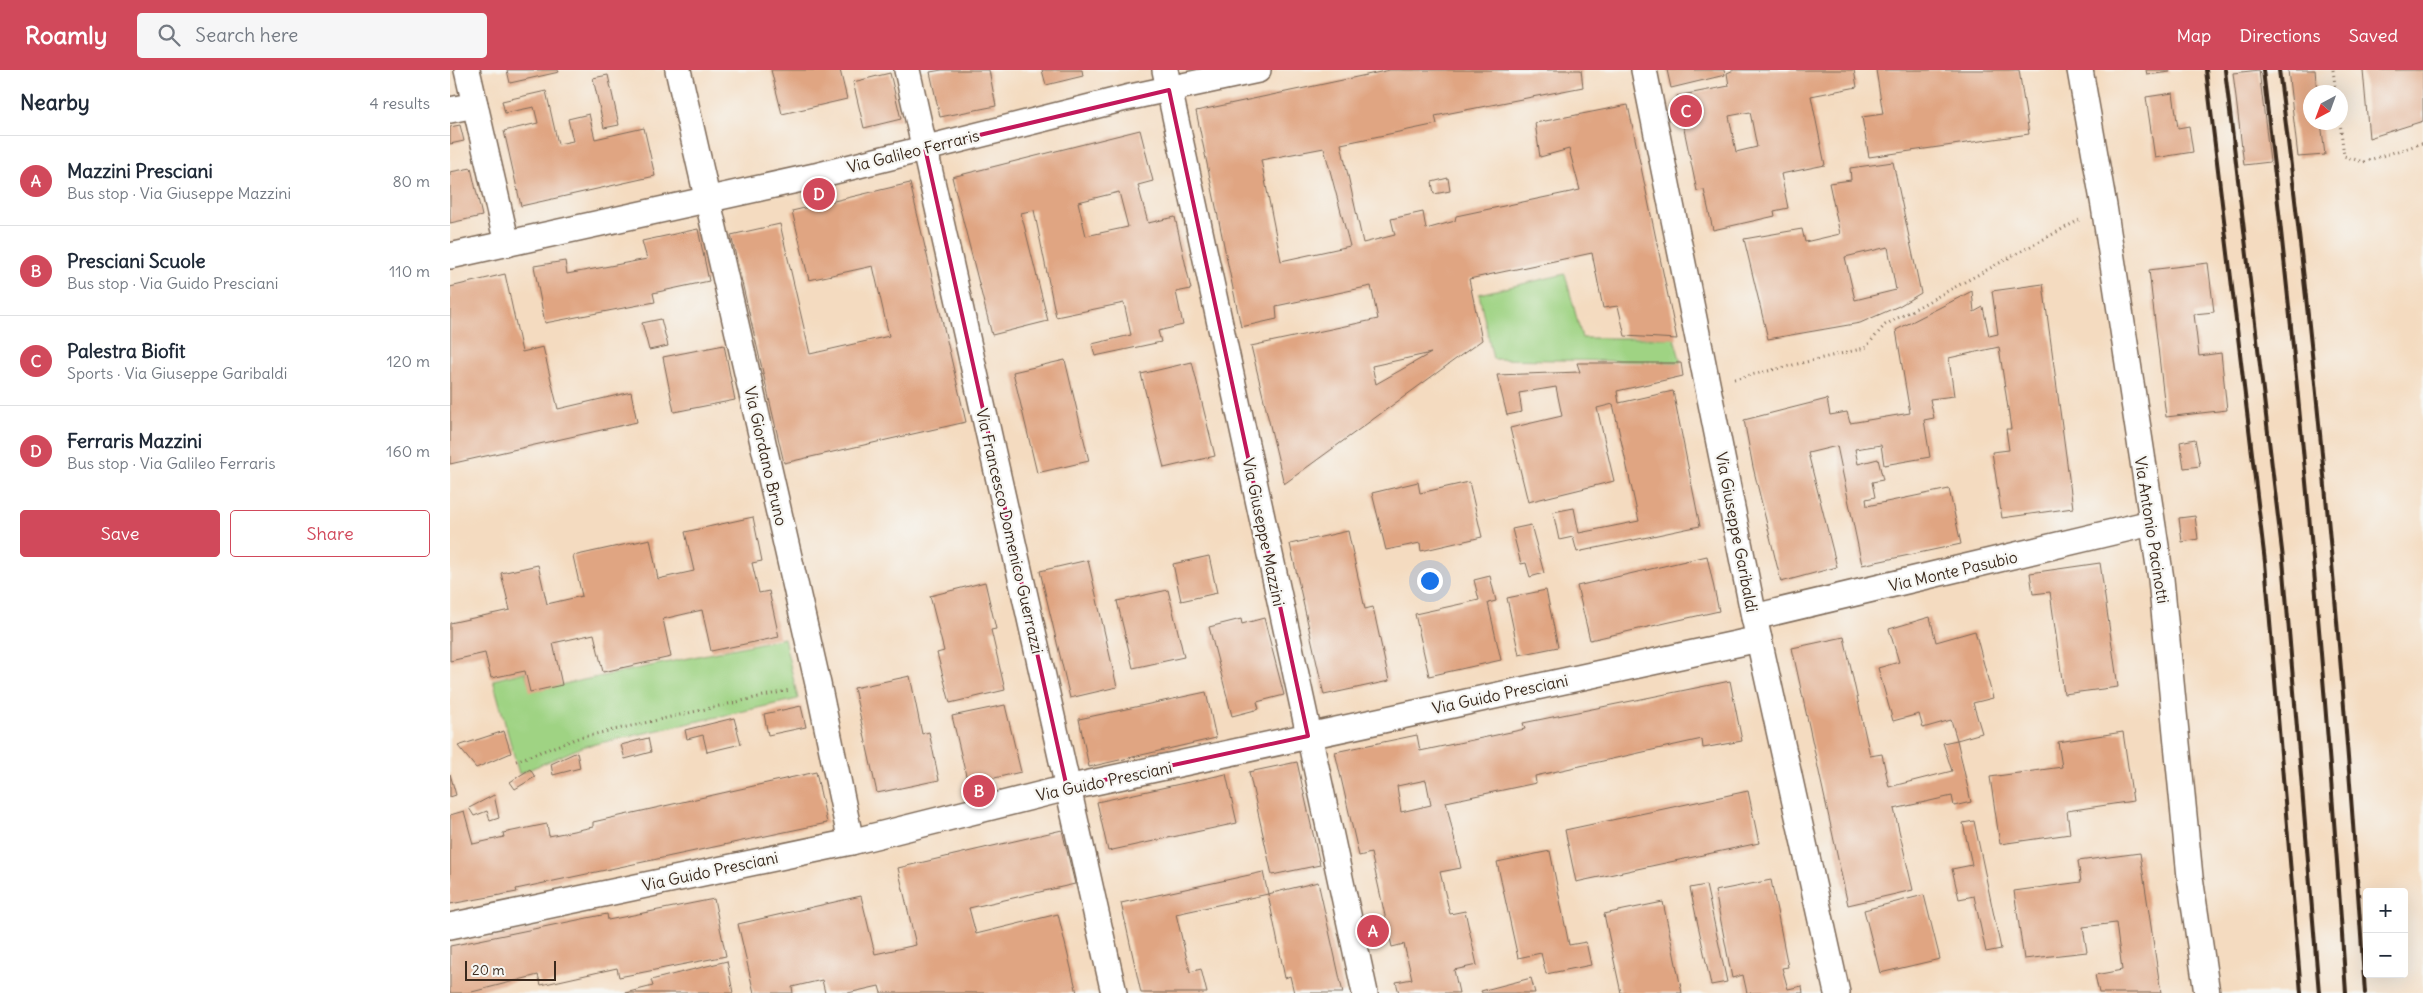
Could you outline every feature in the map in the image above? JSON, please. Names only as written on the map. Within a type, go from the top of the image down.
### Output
[{"type":"street","points":[[467,70],[506,244]]},
{"type":"street","name":"Via Giordano Bruno","points":[[678,70],[818,684],[852,842]]},
{"type":"street","name":"Via Francesco Domenico Guerrazzi","points":[[907,70],[1114,993]]},
{"type":"street","name":"Via Galileo Ferraris","points":[[450,256],[707,200],[925,148],[1167,80],[1258,70]]},
{"type":"street","name":"Via Giuseppe Garibaldi","points":[[1644,70],[1756,628],[1837,993]]},
{"type":"street","name":"Via Antonio Pacinotti","points":[[2080,70],[2104,206],[2161,579],[2190,877],[2208,993]]},
{"type":"street","name":"Via Giuseppe Mazzini","points":[[1167,80],[1365,993]]},
{"type":"street","points":[[450,110],[475,105]]},
{"type":"street","name":"Via Monte Pasubio","points":[[1756,628],[2151,523]]},
{"type":"street","name":"Via Guido Presciani","points":[[450,926],[852,842],[1067,788],[1308,736],[1756,628]]},
{"type":"path","points":[[2333,70],[2335,85]]},
{"type":"path","points":[[2341,130],[2344,156],[2362,162],[2423,142]]},
{"type":"path","points":[[1706,385],[1865,348],[1885,325],[2104,206]]},
{"type":"path","points":[[516,761],[578,738],[818,684]]},
{"type":"highlighted area","points":[[1169,90],[1308,736],[1067,788],[925,148]]},
{"type":"green space","points":[[1565,274],[1582,338],[1674,338],[1681,362],[1493,359],[1479,294]]},
{"type":"green space","points":[[784,638],[798,699],[582,747],[519,774],[493,680],[525,672],[531,691]]},
{"type":"building","points":[[507,70],[558,70],[559,72],[510,83]]},
{"type":"building","points":[[771,70],[840,70],[847,99],[782,114]]},
{"type":"building","points":[[942,70],[989,70],[996,106],[940,117],[930,72]]},
{"type":"building","points":[[1042,70],[1082,70],[1083,76],[1046,85]]},
{"type":"building","points":[[1390,70],[1581,70],[1583,87],[1435,116],[1437,124],[1341,144],[1363,243],[1395,235],[1391,219],[1423,212],[1426,229],[1455,221],[1456,216],[1580,190],[1569,149],[1540,157],[1535,123],[1628,105],[1677,339],[1625,336],[1618,306],[1603,308],[1592,253],[1469,279],[1482,340],[1284,484],[1251,346],[1378,319],[1371,286],[1276,306],[1277,319],[1241,327],[1196,111]],"holes":[[[1324,148],[1350,246],[1281,261],[1261,160]],[[1431,353],[1376,384],[1372,366]]]},
{"type":"building","points":[[1667,70],[1724,70],[1725,75],[1671,88]]},
{"type":"building","points":[[1734,70],[1854,70],[1857,87],[1811,96],[1825,165],[1781,174],[1788,208],[1774,211],[1775,216],[1713,230],[1704,190],[1697,191],[1677,96],[1729,86],[1727,73]],"holes":[[[1750,112],[1757,147],[1736,152],[1729,116]]]},
{"type":"building","points":[[1876,70],[2019,70],[2029,134],[1869,157],[1862,117],[1883,114]]},
{"type":"building","points":[[2146,70],[2169,70],[2170,72],[2147,75]]},
{"type":"building","points":[[2259,70],[2270,162],[2244,165],[2233,73]]},
{"type":"building","points":[[2288,70],[2315,70],[2316,85],[2303,85],[2303,130],[2322,130],[2325,155],[2298,157]]},
{"type":"building","points":[[2363,70],[2423,70],[2423,121],[2369,138]]},
{"type":"building","points":[[890,73],[901,119],[864,128],[853,82]]},
{"type":"building","points":[[608,75],[619,125],[604,128],[593,78]]},
{"type":"building","points":[[546,91],[558,144],[573,141],[568,119],[589,114],[595,139],[644,128],[655,176],[521,206],[504,131],[538,123],[534,107],[505,113],[502,101]]},
{"type":"building","points":[[2173,93],[2178,128],[2189,126],[2193,152],[2155,158],[2146,97]]},
{"type":"building","points":[[460,125],[464,141],[450,144],[450,127]]},
{"type":"building","points":[[1140,130],[1153,181],[1138,185],[1148,223],[1175,217],[1191,289],[1176,292],[1183,325],[1158,331],[1161,342],[1095,356],[1092,344],[1131,335],[1124,303],[1056,317],[1034,210],[1021,213],[1048,321],[992,335],[952,177]],"holes":[[[1119,192],[1128,227],[1086,236],[1078,202]]]},
{"type":"building","points":[[1893,162],[1921,293],[1899,306],[1860,323],[1768,339],[1744,239],[1802,229],[1805,242],[1840,234],[1829,183],[1851,180],[1850,168]],"holes":[[[1888,247],[1896,290],[1855,300],[1845,257]]]},
{"type":"building","points":[[471,168],[482,216],[450,223],[450,172]]},
{"type":"building","points":[[1448,178],[1450,191],[1434,194],[1432,182]]},
{"type":"building","points":[[910,183],[966,422],[784,463],[731,235],[780,224],[810,354],[889,336],[873,266],[809,280],[792,211]]},
{"type":"building","points":[[698,229],[709,281],[653,293],[655,302],[545,323],[534,266],[565,261],[567,274],[647,259],[642,241]]},
{"type":"building","points":[[2208,263],[2214,312],[2194,314],[2199,356],[2221,353],[2227,410],[2166,417],[2149,270]]},
{"type":"building","points":[[505,274],[522,352],[543,347],[558,409],[631,392],[637,422],[450,464],[450,287]]},
{"type":"building","points":[[2043,284],[2073,508],[2002,518],[1992,452],[2009,450],[2006,429],[2011,429],[1999,347],[1949,358],[1954,396],[1930,399],[1934,418],[1924,420],[1930,457],[1884,465],[1881,445],[1855,449],[1858,464],[1878,459],[1883,480],[1872,482],[1875,497],[1866,499],[1867,506],[1949,489],[1961,544],[1862,565],[1837,446],[1808,453],[1837,567],[1781,582],[1753,467],[1744,420],[1827,399],[1830,415],[1847,412],[1850,423],[1910,413],[1896,330],[1972,291],[1974,312],[1983,307],[1989,336],[1998,334],[1992,291]]},
{"type":"building","points":[[661,319],[668,346],[649,350],[642,323]]},
{"type":"building","points":[[724,345],[735,400],[674,412],[663,357]]},
{"type":"building","points":[[1065,360],[1089,461],[1037,473],[1013,372]]},
{"type":"building","points":[[1192,362],[1215,456],[1164,468],[1141,374]]},
{"type":"building","points":[[1577,363],[1681,363],[1683,376],[1617,391],[1619,403],[1673,391],[1700,526],[1577,552],[1573,537],[1559,540],[1553,512],[1574,508],[1579,533],[1639,521],[1613,404],[1597,408],[1614,481],[1528,502],[1510,428],[1562,416],[1556,387],[1519,393],[1522,412],[1507,415],[1497,375],[1580,372]]},
{"type":"building","points":[[2195,439],[2200,466],[2184,468],[2180,442]]},
{"type":"building","points":[[1418,482],[1420,493],[1469,482],[1482,537],[1421,551],[1420,543],[1386,550],[1372,493]]},
{"type":"building","points":[[2195,516],[2198,539],[2182,542],[2179,518]]},
{"type":"building","points":[[753,517],[762,561],[752,563],[759,593],[769,591],[779,637],[711,651],[702,610],[663,619],[671,657],[603,672],[594,634],[553,643],[562,685],[530,692],[525,671],[491,678],[485,653],[450,661],[450,623],[510,610],[501,573],[538,565],[547,604],[582,596],[573,556],[650,539],[658,579],[694,571],[685,532]]},
{"type":"building","points":[[1531,525],[1544,573],[1530,577],[1526,563],[1521,564],[1512,529]]},
{"type":"building","points":[[1348,531],[1365,609],[1373,607],[1389,681],[1324,695],[1290,544]]},
{"type":"building","points":[[1209,556],[1217,593],[1181,601],[1173,564]]},
{"type":"building","points":[[1707,556],[1719,611],[1590,640],[1577,586]]},
{"type":"building","points":[[1088,560],[1117,687],[1070,698],[1040,571]]},
{"type":"building","points":[[2100,563],[2118,687],[2064,694],[2050,592],[2033,594],[2030,573]]},
{"type":"building","points":[[1490,576],[1496,601],[1488,603],[1501,660],[1429,676],[1415,614],[1479,600],[1474,580]]},
{"type":"building","points":[[985,582],[996,629],[991,630],[1005,690],[950,703],[937,653],[944,651],[930,596]]},
{"type":"building","points":[[1168,590],[1184,657],[1133,668],[1117,601]]},
{"type":"building","points":[[1546,590],[1558,647],[1519,655],[1507,598]]},
{"type":"building","points":[[1930,617],[1936,642],[1975,631],[1993,698],[1973,703],[1982,733],[1957,740],[1951,720],[1923,728],[1919,714],[1893,721],[1878,668],[1899,662],[1889,629]]},
{"type":"building","points":[[1264,618],[1284,695],[1257,702],[1259,709],[1232,716],[1209,627],[1241,619],[1242,624]]},
{"type":"building","points":[[1844,637],[1870,756],[1882,754],[1889,787],[1952,771],[1943,743],[1957,740],[1971,802],[1954,806],[1952,796],[1894,809],[1913,890],[1848,905],[1792,648]]},
{"type":"building","points":[[910,676],[922,734],[929,732],[939,780],[877,793],[854,688]]},
{"type":"building","points":[[1730,681],[1742,741],[1703,748],[1702,739],[1535,776],[1536,783],[1446,802],[1461,868],[1440,872],[1450,914],[1465,911],[1477,965],[1454,970],[1459,993],[1399,993],[1396,982],[1412,979],[1404,944],[1392,947],[1371,853],[1359,856],[1335,752],[1417,735],[1420,751],[1525,729],[1523,723]],"holes":[[[1426,780],[1431,805],[1401,812],[1397,786]]]},
{"type":"building","points":[[1206,692],[1216,738],[1089,767],[1079,719]]},
{"type":"building","points":[[1005,705],[1021,772],[968,784],[952,716]]},
{"type":"building","points":[[801,706],[806,727],[768,735],[764,714]]},
{"type":"building","points":[[734,718],[741,744],[707,752],[703,735],[687,739],[685,730]]},
{"type":"building","points":[[504,731],[511,753],[476,768],[458,746]]},
{"type":"building","points":[[2123,732],[2133,801],[2067,811],[2070,834],[2000,844],[1990,777],[2062,767],[2058,742]]},
{"type":"building","points":[[648,738],[651,752],[625,759],[621,745]]},
{"type":"building","points":[[577,752],[580,768],[553,775],[551,764]]},
{"type":"building","points":[[1297,762],[1320,865],[1272,875],[1249,772]]},
{"type":"building","points":[[530,769],[535,777],[515,789],[510,782]]},
{"type":"building","points":[[816,772],[827,823],[516,889],[517,892],[450,904],[450,815],[464,811],[473,844],[504,837],[503,833],[547,824],[549,836],[593,827],[593,822]]},
{"type":"building","points":[[450,774],[456,795],[450,797]]},
{"type":"building","points":[[1226,774],[1237,823],[1108,851],[1097,802]]},
{"type":"building","points":[[1748,791],[1759,843],[1576,882],[1565,830]]},
{"type":"building","points":[[494,795],[499,818],[490,821],[487,811],[474,816],[469,808]]},
{"type":"building","points":[[1974,821],[2001,949],[1986,952],[1974,896],[1959,899],[1952,869],[1972,865],[1963,823]]},
{"type":"building","points":[[1062,830],[1075,884],[969,908],[976,934],[1058,914],[1077,993],[881,993],[879,986],[848,993],[825,993],[822,980],[792,987],[793,993],[754,993],[738,924],[861,896],[875,954],[916,945],[898,868]]},
{"type":"building","points":[[1550,851],[1569,945],[1586,942],[1591,965],[1546,974],[1541,953],[1518,958],[1497,862]]},
{"type":"building","points":[[2140,853],[2161,993],[2099,993],[2095,975],[2122,970],[2116,923],[2083,927],[2087,952],[2024,959],[2014,891],[2081,882],[2078,861]]},
{"type":"building","points":[[1263,872],[1268,894],[1176,914],[1190,972],[1201,969],[1207,993],[1141,993],[1121,903]]},
{"type":"building","points":[[1771,880],[1788,967],[1782,968],[1788,989],[1802,986],[1803,993],[1747,993],[1743,975],[1732,978],[1715,891]]},
{"type":"building","points":[[1318,882],[1343,993],[1294,993],[1290,976],[1285,978],[1268,894]]},
{"type":"building","points":[[1706,885],[1727,982],[1711,985],[1690,888]]},
{"type":"building","points":[[1924,895],[1940,959],[1880,973],[1864,910]]},
{"type":"building","points":[[714,899],[726,956],[619,977],[617,968],[541,985],[538,975],[468,993],[450,993],[450,946],[607,914],[608,920]]},
{"type":"building","points":[[1663,902],[1682,993],[1621,993],[1604,914]]},
{"type":"building","points":[[727,961],[733,993],[625,993],[653,986],[651,980]]},
{"type":"building","points":[[1531,978],[1535,993],[1482,993],[1481,991]]},
{"type":"railway","points":[[2206,70],[2265,562],[2301,993]]},
{"type":"railway","points":[[2225,70],[2283,559],[2319,993]]},
{"type":"railway","points":[[2263,70],[2300,416],[2330,762],[2346,993]]},
{"type":"railway","points":[[2279,70],[2306,300],[2329,531],[2365,993]]},
{"type":"place","name":"Palestra Biofit","points":[[1686,111]]},
{"type":"place","name":"Ferraris Mazzini","points":[[819,194]]},
{"type":"place","name":"Presciani Scuole","points":[[979,791]]},
{"type":"place","name":"Mazzini Presciani","points":[[1373,931]]}]
